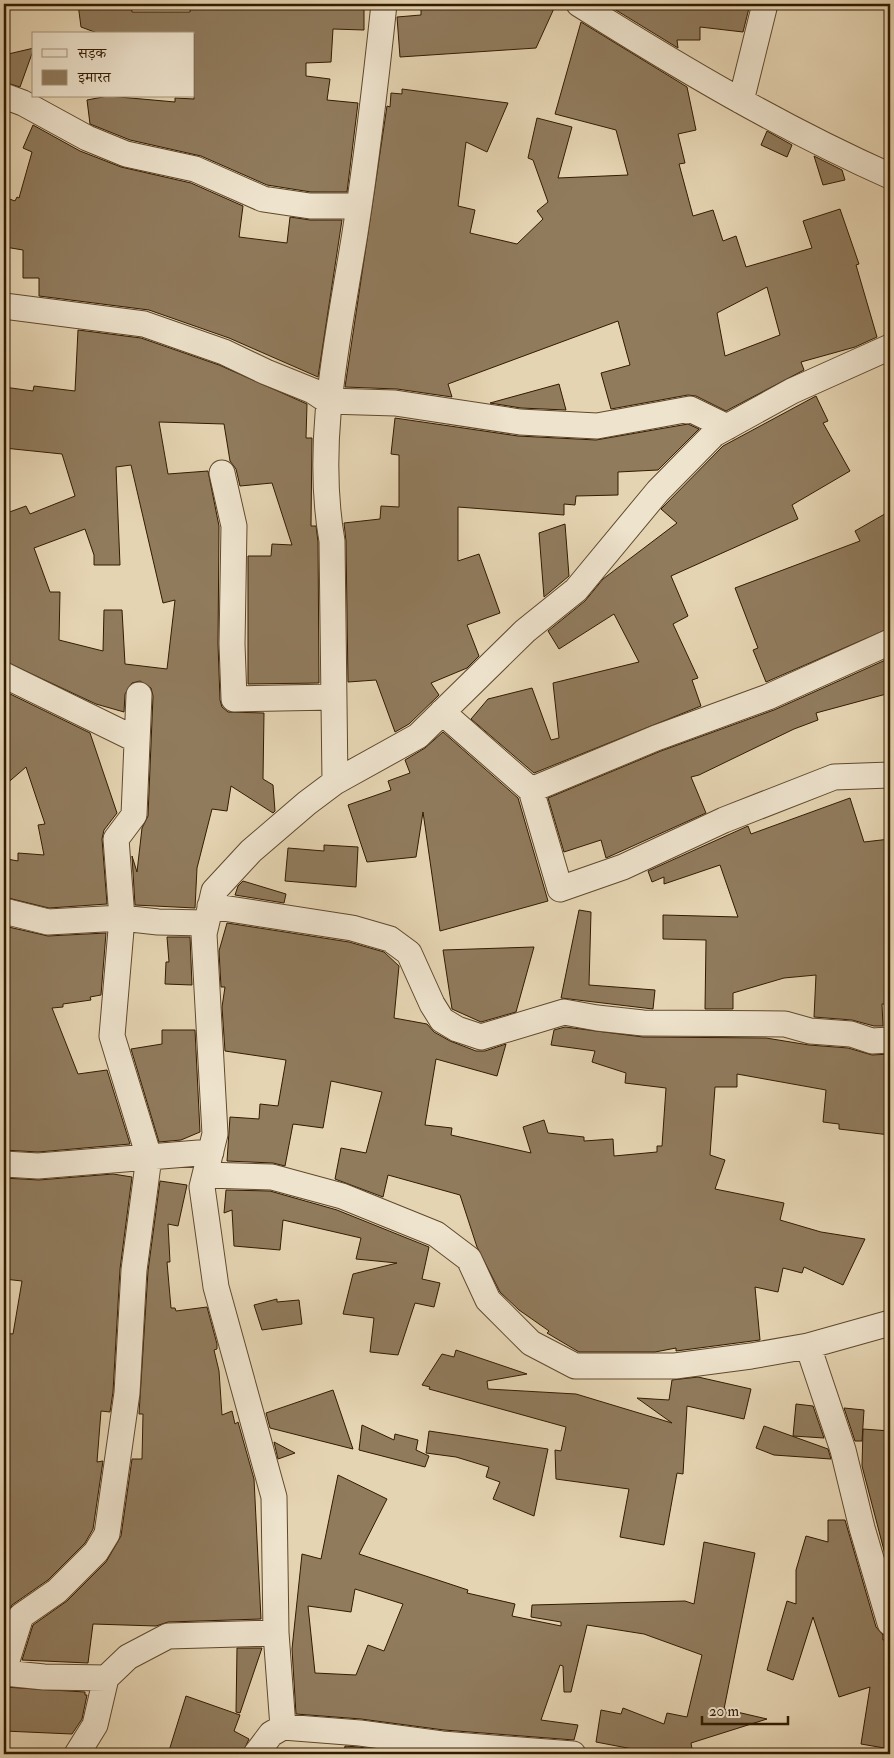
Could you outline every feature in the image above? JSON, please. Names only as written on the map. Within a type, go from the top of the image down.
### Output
[{"type":"street","points":[[335,782],[332,541],[326,506],[328,401],[360,206],[384,4]]},
{"type":"street","points":[[579,4],[652,50],[741,101],[850,158],[890,176]]},
{"type":"street","points":[[741,101],[765,4]]},
{"type":"street","points":[[4,96],[23,103],[87,138],[126,154],[195,169],[263,199],[310,206],[360,206]]},
{"type":"street","points":[[4,306],[144,324],[224,352],[313,391],[328,401],[396,403],[520,422],[597,426],[690,409],[727,427]]},
{"type":"street","points":[[283,1726],[276,1633],[274,1497],[216,1287],[202,1187],[215,1134],[204,934],[214,891],[251,851],[306,803],[335,782],[418,736],[525,630],[576,590],[658,491],[714,434],[792,391],[890,347]]},
{"type":"street","points":[[222,473],[234,526],[232,644],[234,699],[334,697]]},
{"type":"street","points":[[531,790],[656,738],[768,697],[890,642]]},
{"type":"street","points":[[4,675],[137,740]]},
{"type":"street","points":[[106,1678],[44,1677],[4,1671],[21,1616],[57,1591],[96,1552],[106,1534],[127,1393],[134,1270],[149,1157],[112,1036],[122,918],[116,839],[134,816],[140,695]]},
{"type":"street","points":[[442,712],[531,790],[560,889],[623,867],[724,820],[834,777],[890,776]]},
{"type":"street","points":[[4,911],[48,922],[122,918],[158,922],[208,914],[352,928],[390,939],[409,953],[432,1004],[442,1020],[457,1029],[481,1037],[564,1012],[643,1023],[785,1024],[810,1031],[852,1034],[872,1041],[890,1040]]},
{"type":"street","points":[[4,1164],[38,1166],[149,1157],[208,1163],[272,1177],[342,1196],[436,1234],[469,1259],[488,1300],[531,1343],[575,1366],[675,1366],[808,1346],[890,1323]]},
{"type":"street","points":[[808,1346],[843,1450],[862,1528],[890,1623]]},
{"type":"street","points":[[77,1754],[95,1725],[106,1678],[128,1657],[168,1636],[276,1633]]},
{"type":"street","points":[[256,1754],[271,1734],[283,1726],[360,1733],[442,1744],[574,1754]]},
{"type":"building","points":[[78,4],[131,4],[132,12],[190,12],[191,4],[306,4],[364,7],[364,30],[333,29],[331,62],[306,63],[306,76],[330,79],[327,100],[358,103],[347,192],[311,192],[267,185],[201,156],[130,140],[90,124],[87,100],[98,98],[130,98],[175,102],[175,98],[194,99],[195,32],[95,32],[81,27]]},
{"type":"building","points":[[421,4],[556,4],[536,48],[400,57],[397,17],[421,15]]},
{"type":"building","points":[[606,4],[750,4],[743,32],[700,27],[700,40],[677,40],[678,48]]},
{"type":"building","points":[[581,22],[687,87],[696,130],[678,134],[685,163],[679,164],[693,216],[713,210],[723,241],[736,236],[746,267],[812,248],[803,221],[840,209],[859,264],[856,265],[877,337],[855,347],[801,362],[804,370],[726,411],[696,396],[688,395],[611,409],[601,373],[630,365],[618,321],[448,384],[452,397],[397,389],[345,387],[387,106],[390,107],[391,93],[402,94],[402,89],[508,103],[487,152],[466,142],[458,206],[475,210],[470,233],[517,244],[543,219],[537,211],[548,202],[533,160],[528,158],[537,118],[572,127],[558,178],[628,175],[616,130],[555,114]],"holes":[[[767,287],[780,335],[725,356],[717,313]]]},
{"type":"building","points":[[32,48],[32,54],[20,87],[4,82],[4,55]]},
{"type":"building","points":[[33,125],[80,151],[121,167],[191,183],[243,206],[239,237],[287,243],[290,217],[310,220],[342,220],[318,377],[229,338],[149,310],[39,296],[39,278],[23,278],[23,250],[5,247],[9,222],[4,220],[4,197],[15,201],[17,197],[19,198],[32,152],[23,148]]},
{"type":"building","points":[[767,131],[792,145],[787,157],[761,145]]},
{"type":"building","points":[[814,156],[842,170],[845,180],[823,185]]},
{"type":"building","points":[[78,330],[141,338],[219,365],[307,404],[306,438],[312,438],[311,526],[316,526],[318,542],[319,683],[248,684],[248,556],[271,556],[272,544],[292,545],[272,483],[240,486],[236,469],[230,461],[224,424],[159,422],[168,474],[208,471],[219,526],[218,644],[220,700],[222,707],[228,712],[264,713],[263,779],[273,785],[275,811],[273,813],[231,786],[227,811],[212,809],[197,868],[195,908],[135,905],[132,856],[137,872],[142,828],[148,816],[153,696],[151,688],[140,681],[132,683],[125,694],[124,712],[96,704],[4,661],[4,514],[26,506],[30,514],[75,496],[62,454],[4,448],[4,387],[33,391],[34,386],[75,391]],"holes":[[[131,465],[163,603],[175,600],[167,669],[125,664],[122,610],[104,610],[103,651],[59,640],[60,592],[50,592],[34,548],[85,529],[94,555],[94,565],[120,565],[116,467]]]},
{"type":"building","points":[[559,384],[566,410],[521,408],[490,403]]},
{"type":"building","points":[[816,396],[828,421],[823,423],[850,471],[792,505],[798,519],[671,576],[688,616],[673,624],[698,678],[692,680],[701,706],[534,773],[471,719],[488,699],[532,688],[551,740],[559,738],[553,683],[639,662],[614,614],[559,649],[548,631],[585,601],[603,579],[677,523],[661,509],[723,446]]},
{"type":"building","points":[[395,418],[518,436],[596,440],[688,424],[699,429],[658,470],[618,472],[618,495],[576,496],[575,505],[564,504],[564,515],[458,507],[458,561],[479,554],[500,613],[467,625],[479,656],[467,668],[431,683],[439,695],[409,724],[395,732],[376,680],[348,682],[346,541],[344,523],[380,519],[381,506],[399,507],[399,455],[391,454]]},
{"type":"building","points":[[890,511],[890,628],[766,682],[753,650],[758,648],[735,588],[860,541],[855,531]]},
{"type":"building","points":[[565,524],[569,576],[544,597],[539,533]]},
{"type":"building","points":[[890,658],[890,693],[816,713],[818,720],[794,729],[699,775],[691,777],[706,813],[606,858],[601,840],[564,852],[548,798],[661,751],[774,710]]},
{"type":"building","points":[[4,691],[90,733],[117,813],[104,830],[102,839],[107,904],[49,908],[4,897],[7,859],[18,861],[18,853],[44,855],[38,825],[45,824],[26,767],[4,786]]},
{"type":"building","points":[[443,732],[518,798],[548,901],[440,931],[423,812],[416,857],[367,862],[348,805],[391,790],[388,781],[410,773],[405,760],[425,748]]},
{"type":"building","points":[[850,798],[864,842],[890,839],[890,1004],[882,1004],[883,1026],[874,1026],[852,1020],[814,1017],[816,975],[784,978],[733,993],[733,1009],[705,1009],[706,940],[663,939],[663,915],[738,917],[720,865],[664,884],[664,877],[652,882],[648,871],[748,826],[751,834]]},
{"type":"building","points":[[324,845],[358,847],[356,887],[285,881],[288,848],[324,851]]},
{"type":"building","points":[[243,881],[286,894],[284,903],[235,895],[238,886]]},
{"type":"building","points":[[579,910],[591,912],[589,985],[655,990],[653,1009],[561,998]]},
{"type":"building","points":[[227,923],[349,942],[384,952],[399,966],[394,1018],[427,1024],[434,1032],[450,1041],[476,1051],[485,1051],[506,1044],[497,1076],[436,1059],[425,1125],[452,1128],[451,1135],[531,1153],[523,1127],[544,1120],[548,1133],[584,1137],[584,1141],[613,1139],[614,1156],[657,1152],[657,1146],[662,1146],[666,1088],[625,1083],[626,1073],[592,1062],[595,1051],[551,1045],[554,1030],[565,1027],[643,1037],[766,1038],[809,1045],[848,1048],[872,1055],[890,1054],[890,1135],[839,1129],[839,1124],[823,1122],[826,1090],[737,1074],[737,1087],[715,1087],[710,1155],[725,1160],[715,1189],[784,1203],[780,1220],[821,1232],[865,1239],[843,1285],[804,1267],[802,1273],[783,1268],[778,1292],[755,1287],[760,1340],[676,1351],[676,1348],[655,1352],[579,1352],[547,1333],[549,1331],[519,1310],[500,1292],[477,1247],[460,1195],[388,1175],[383,1197],[335,1179],[341,1148],[366,1153],[382,1092],[331,1081],[323,1128],[293,1124],[285,1166],[273,1163],[227,1161],[230,1117],[259,1119],[260,1104],[278,1106],[286,1060],[225,1051],[222,1007],[225,987],[221,987],[219,951]]},
{"type":"building","points":[[4,926],[48,936],[106,933],[101,995],[90,997],[91,1000],[63,1004],[63,1007],[52,1008],[78,1074],[107,1070],[130,1144],[38,1152],[4,1150]]},
{"type":"building","points":[[167,937],[190,937],[192,985],[165,984],[166,962],[169,962]]},
{"type":"building","points":[[534,947],[516,1012],[481,1022],[452,1009],[443,950]]},
{"type":"building","points":[[162,1030],[195,1030],[200,1132],[181,1140],[159,1142],[131,1049],[162,1044]]},
{"type":"building","points":[[113,1174],[132,1177],[120,1269],[113,1392],[110,1412],[101,1411],[97,1462],[103,1461],[93,1529],[85,1543],[48,1580],[12,1605],[4,1623],[4,1333],[13,1334],[22,1281],[4,1279],[4,1178],[39,1180]]},
{"type":"building","points":[[160,1181],[187,1185],[178,1226],[168,1224],[170,1262],[167,1262],[171,1308],[175,1308],[176,1311],[207,1307],[217,1344],[217,1349],[214,1350],[219,1371],[222,1415],[232,1411],[235,1424],[238,1422],[254,1479],[261,1619],[168,1622],[156,1626],[93,1624],[88,1663],[22,1660],[33,1625],[67,1601],[106,1562],[121,1536],[132,1459],[142,1459],[143,1414],[139,1414],[148,1271]]},
{"type":"building","points":[[226,1190],[270,1191],[337,1210],[429,1247],[422,1279],[440,1283],[434,1307],[415,1303],[398,1355],[370,1352],[374,1318],[343,1314],[353,1274],[397,1263],[356,1259],[361,1238],[283,1220],[280,1250],[234,1246],[232,1210],[224,1213]]},
{"type":"building","points":[[277,1299],[277,1302],[299,1300],[302,1324],[262,1330],[254,1305]]},
{"type":"building","points":[[456,1350],[527,1374],[487,1381],[488,1389],[576,1394],[672,1423],[637,1398],[669,1400],[672,1380],[698,1377],[751,1389],[744,1419],[687,1406],[683,1474],[677,1473],[664,1545],[620,1537],[629,1489],[556,1479],[555,1450],[561,1451],[566,1427],[429,1389],[430,1387],[422,1385],[442,1354],[454,1357]]},
{"type":"building","points":[[333,1390],[353,1449],[270,1428],[266,1413]]},
{"type":"building","points":[[796,1404],[813,1406],[824,1438],[793,1436]]},
{"type":"building","points":[[844,1408],[864,1410],[862,1441],[855,1441]]},
{"type":"building","points":[[362,1425],[394,1440],[395,1434],[418,1440],[416,1450],[429,1456],[425,1467],[359,1450]]},
{"type":"building","points":[[764,1426],[828,1449],[831,1459],[774,1455],[756,1448]]},
{"type":"building","points":[[863,1429],[890,1431],[890,1532],[885,1532],[886,1558],[862,1466]]},
{"type":"building","points":[[429,1431],[548,1449],[534,1516],[493,1499],[500,1482],[486,1477],[489,1467],[456,1457],[426,1453]]},
{"type":"building","points":[[274,1442],[295,1453],[278,1459]]},
{"type":"building","points":[[338,1475],[387,1499],[359,1554],[468,1590],[467,1593],[515,1604],[512,1616],[561,1626],[561,1622],[531,1617],[532,1605],[685,1601],[694,1604],[704,1542],[755,1553],[724,1709],[767,1719],[691,1743],[693,1754],[659,1754],[596,1742],[601,1710],[621,1714],[623,1708],[664,1724],[667,1713],[687,1717],[702,1655],[644,1634],[587,1625],[571,1692],[564,1692],[563,1666],[560,1665],[541,1720],[578,1725],[574,1740],[444,1730],[361,1719],[296,1714],[292,1649],[302,1554],[321,1559]],"holes":[[[355,1589],[403,1604],[384,1651],[368,1645],[356,1675],[315,1673],[308,1606],[351,1612]]]},
{"type":"building","points":[[828,1520],[845,1520],[876,1627],[883,1635],[883,1640],[890,1640],[890,1749],[861,1744],[870,1687],[839,1697],[813,1617],[793,1680],[767,1670],[787,1601],[796,1604],[796,1570],[806,1536],[828,1542]]},
{"type":"building","points":[[237,1648],[262,1648],[240,1713],[236,1712]]},
{"type":"building","points":[[4,1687],[85,1692],[85,1695],[87,1695],[82,1719],[72,1734],[4,1731]]},
{"type":"building","points":[[186,1696],[240,1715],[234,1731],[249,1739],[242,1754],[168,1754]]},
{"type":"building","points":[[345,1746],[358,1747],[410,1754],[344,1754]]}]
